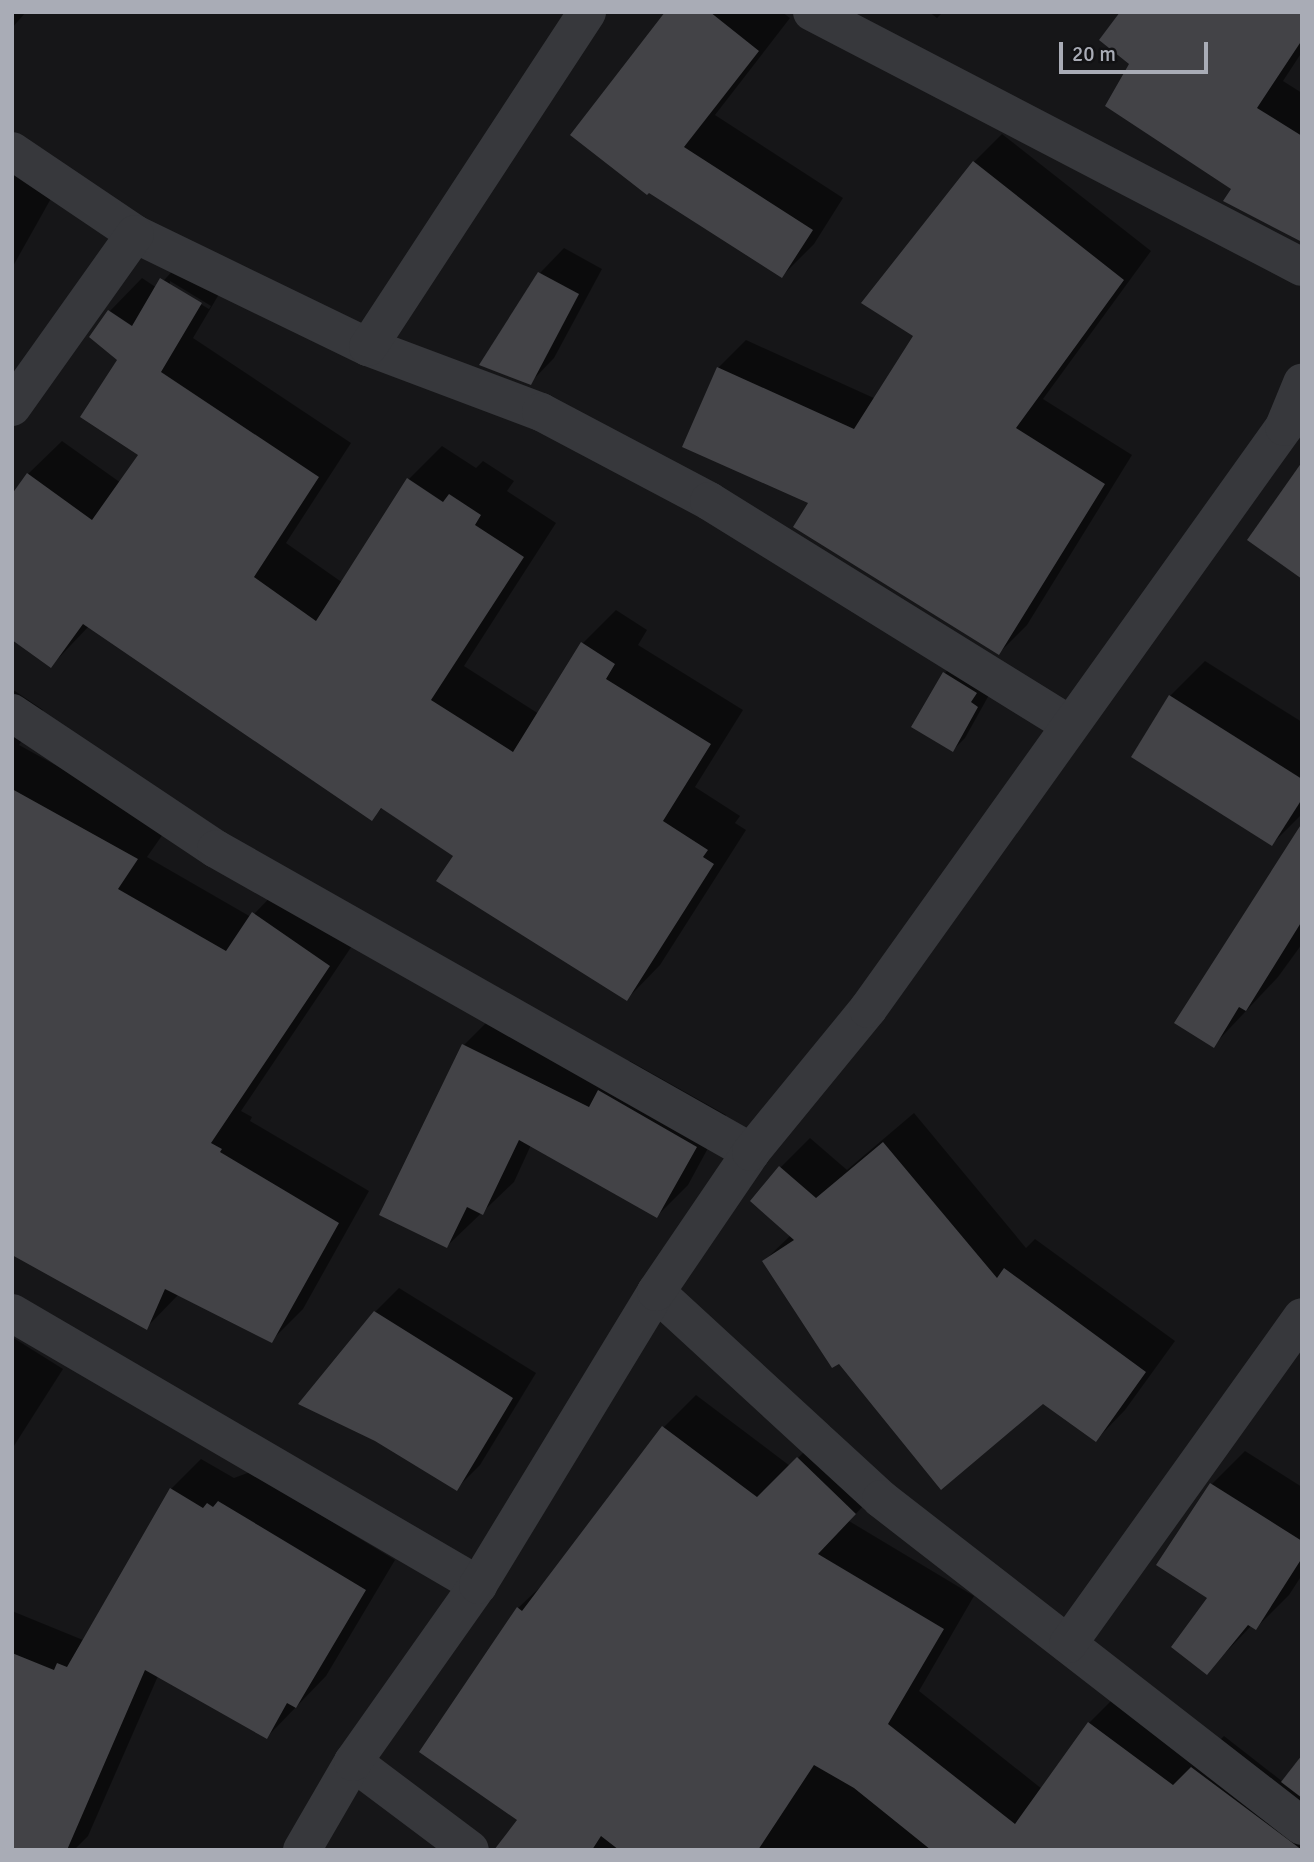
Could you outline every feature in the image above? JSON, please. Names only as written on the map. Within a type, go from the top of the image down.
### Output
[{"type":"street","points":[[368,347],[587,12]]},
{"type":"street","points":[[812,12],[1302,267]]},
{"type":"street","points":[[12,151],[135,234],[368,347],[541,412],[697,495],[1070,725]]},
{"type":"street","points":[[12,407],[135,234]]},
{"type":"street","points":[[302,1850],[353,1762],[478,1585],[656,1292],[751,1152],[868,1009],[1284,427],[1302,383]]},
{"type":"street","points":[[12,713],[216,849],[751,1152]]},
{"type":"street","points":[[656,1292],[881,1499],[1302,1826]]},
{"type":"street","points":[[12,1313],[478,1585]]},
{"type":"street","points":[[1068,1644],[1302,1317]]},
{"type":"street","points":[[353,1762],[470,1850]]},
{"type":"building","points":[[665,12],[710,12],[759,51],[684,147],[813,230],[782,278],[649,193],[647,195],[570,135]]},
{"type":"building","points":[[1120,12],[1302,12],[1302,40],[1257,108],[1302,136],[1302,242],[1223,201],[1231,189],[1105,106],[1129,64],[1099,40]]},
{"type":"building","points":[[973,161],[1124,280],[1016,428],[1105,484],[999,655],[793,527],[808,503],[682,447],[717,367],[854,429],[913,336],[861,303]]},
{"type":"building","points":[[538,272],[579,294],[531,385],[479,365]]},
{"type":"building","points":[[160,278],[202,303],[161,372],[319,477],[254,577],[316,621],[407,478],[443,502],[449,494],[481,515],[475,525],[524,557],[431,700],[513,752],[581,642],[615,664],[606,679],[711,744],[663,821],[708,850],[703,857],[714,864],[627,1001],[436,881],[453,856],[381,808],[372,821],[83,624],[51,668],[12,640],[12,494],[27,473],[92,520],[138,455],[80,417],[117,360],[89,337],[108,310],[132,326]]},
{"type":"building","points":[[1302,462],[1302,579],[1247,540]]},
{"type":"building","points":[[943,672],[977,693],[971,702],[978,707],[953,752],[911,727]]},
{"type":"building","points":[[1169,695],[1302,779],[1302,799],[1272,846],[1131,757]]},
{"type":"building","points":[[12,789],[138,859],[118,889],[226,951],[252,912],[330,966],[211,1143],[222,1149],[220,1152],[339,1223],[272,1343],[165,1289],[147,1330],[12,1255]]},
{"type":"building","points":[[1302,823],[1302,921],[1246,1011],[1239,1007],[1214,1048],[1174,1023]]},
{"type":"building","points":[[462,1044],[589,1107],[598,1090],[697,1147],[657,1218],[519,1140],[483,1215],[467,1207],[447,1248],[379,1215]]},
{"type":"building","points":[[883,1142],[997,1278],[1004,1268],[1146,1372],[1096,1442],[1043,1404],[941,1490],[839,1364],[832,1368],[762,1261],[794,1240],[750,1201],[779,1166],[816,1198]]},
{"type":"building","points":[[374,1311],[513,1398],[457,1491],[375,1441],[298,1404]]},
{"type":"building","points":[[662,1426],[757,1497],[797,1457],[856,1514],[818,1554],[944,1629],[888,1724],[1015,1824],[1088,1722],[1173,1785],[1191,1767],[1302,1850],[931,1850],[854,1788],[814,1765],[758,1850],[619,1850],[601,1836],[592,1850],[494,1850],[517,1820],[419,1752],[517,1607],[522,1611]]},
{"type":"building","points":[[1210,1483],[1302,1541],[1302,1558],[1256,1630],[1248,1625],[1207,1675],[1171,1647],[1207,1598],[1156,1565]]},
{"type":"building","points":[[170,1488],[203,1508],[207,1503],[213,1507],[218,1501],[366,1590],[296,1708],[287,1703],[267,1739],[145,1670],[67,1850],[12,1850],[12,1653],[54,1670],[57,1663],[67,1667]]},
{"type":"building","points":[[1302,1755],[1302,1798],[1281,1782]]}]
